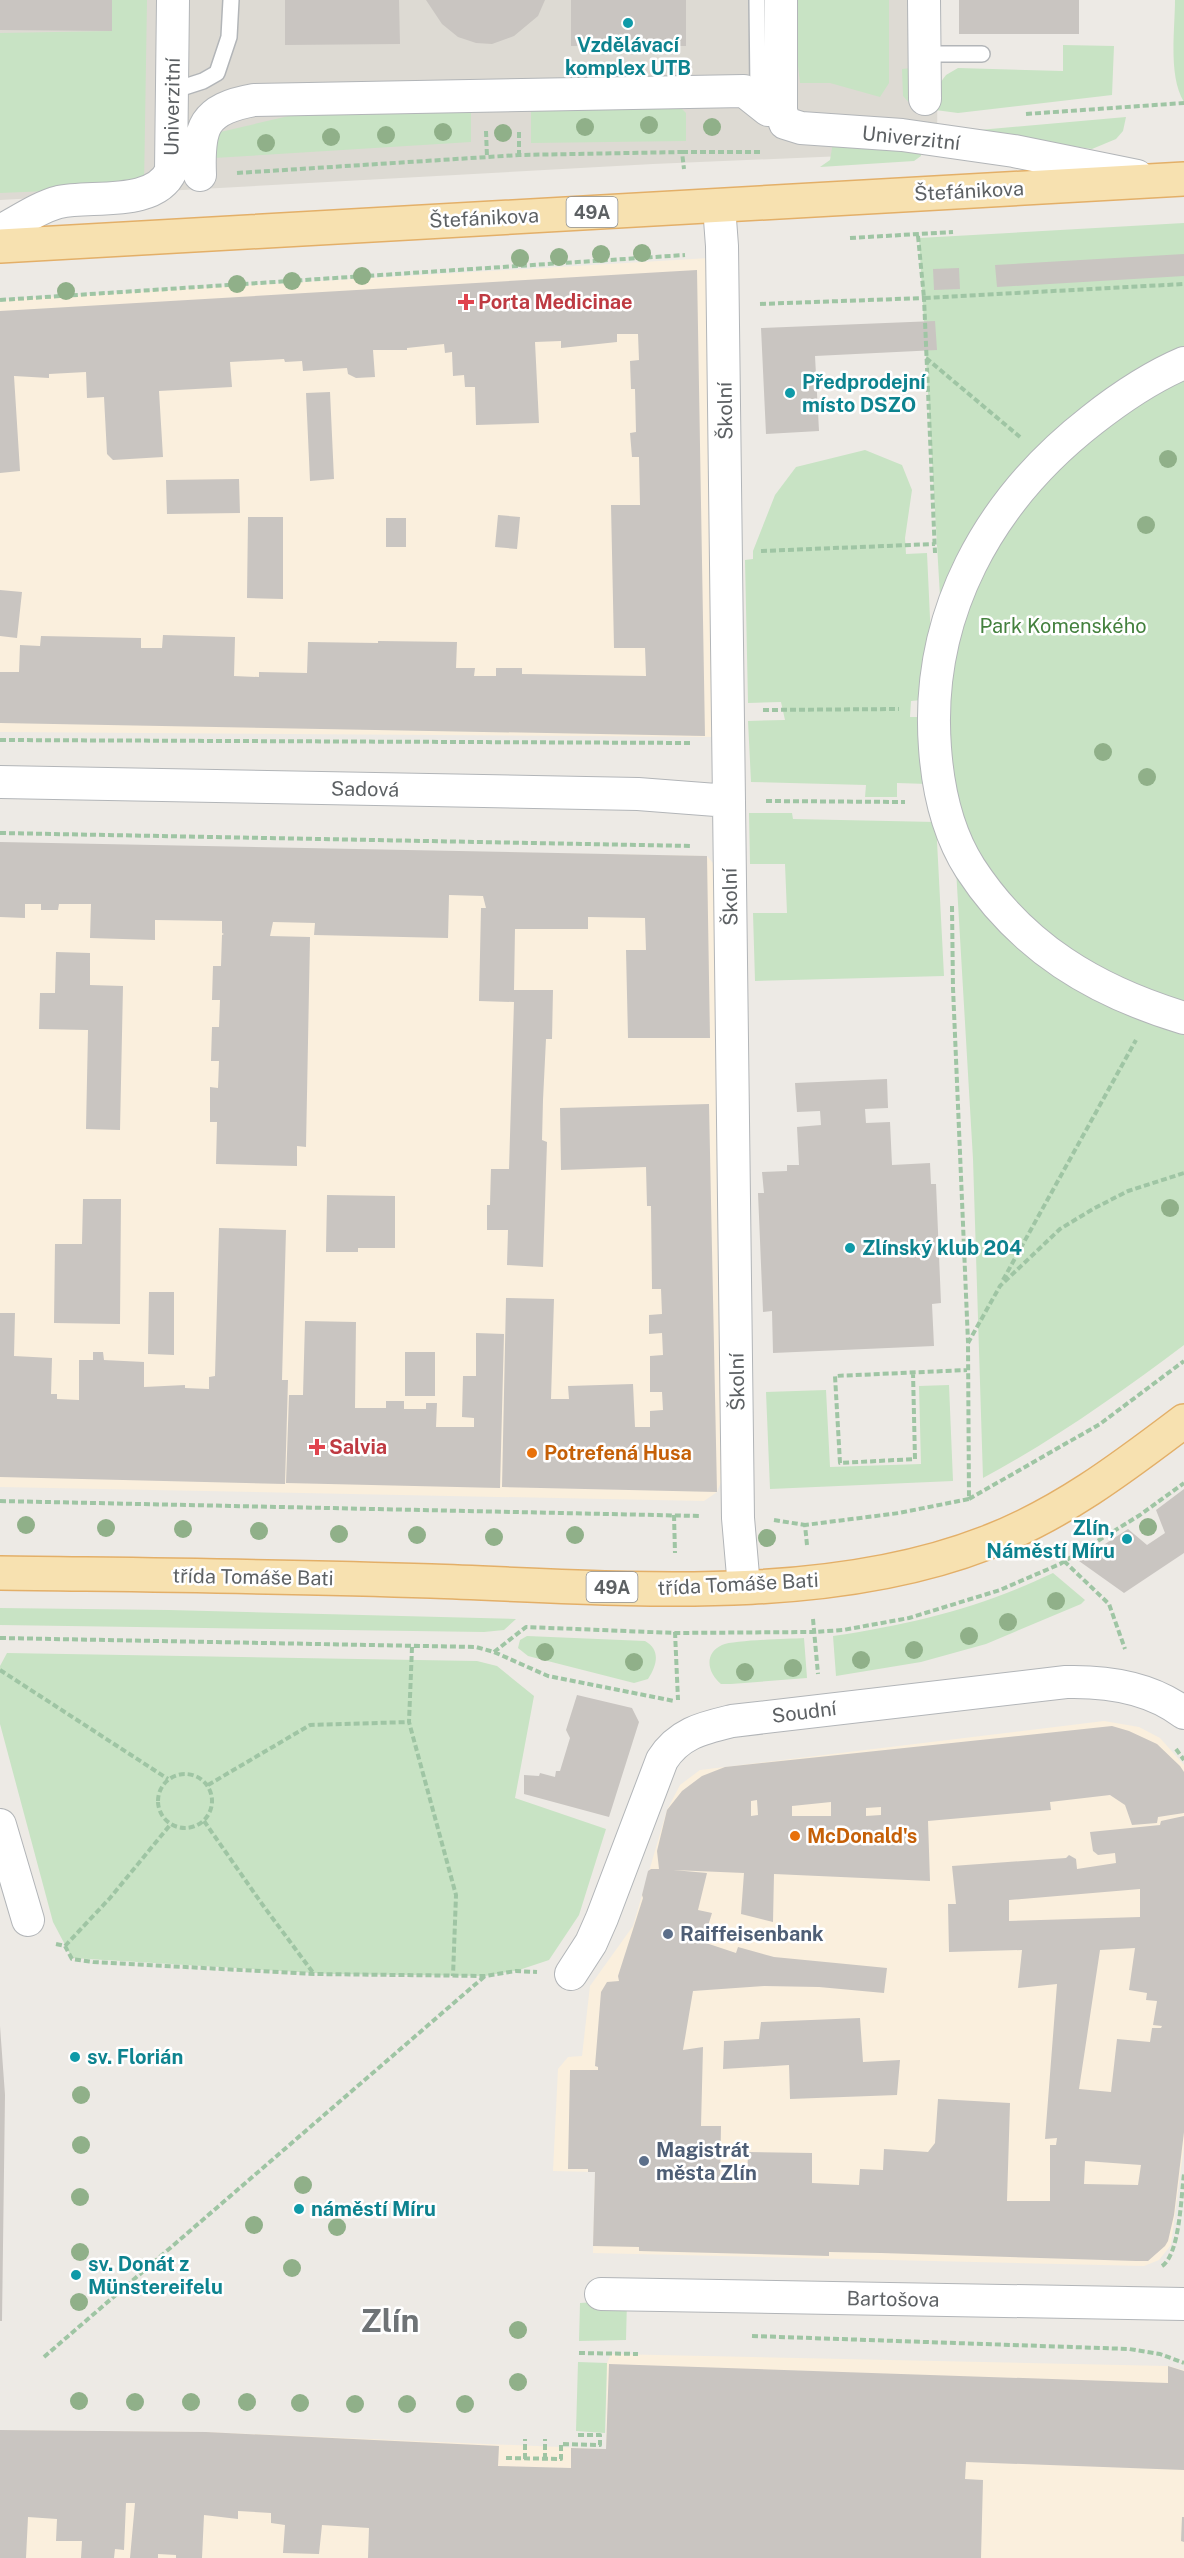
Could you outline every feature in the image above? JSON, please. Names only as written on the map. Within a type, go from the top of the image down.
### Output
[{"type":"main road","name":"Štefánikova","points":[[0,246],[1171,180]]},
{"type":"main road","name":"třída Tomáše Bati","points":[[0,1573],[392,1580],[675,1590],[810,1582],[895,1569],[942,1558],[995,1540],[1062,1507],[1118,1471],[1184,1421]]},
{"type":"street","name":"Univerzitní","points":[[0,231],[58,202],[146,194],[155,189],[171,171],[173,0]]},
{"type":"street","points":[[200,175],[201,137],[207,120],[229,105],[254,100],[744,91],[776,117],[781,111],[781,0]]},
{"type":"street","name":"Univerzitní","points":[[924,0],[925,99]]},
{"type":"street","name":"Univerzitní","points":[[776,117],[801,128],[902,135],[1014,151],[1171,180]]},
{"type":"street","name":"Školní","points":[[719,206],[722,246],[729,711],[738,1518],[744,1587]]},
{"type":"street","points":[[1184,363],[1153,379],[1106,409],[1046,459],[1004,508],[969,566],[944,634],[934,688],[933,708],[938,780],[942,802],[970,868],[1014,922],[1046,950],[1084,978],[1154,1008],[1184,1018]]},
{"type":"street","name":"Sadová","points":[[0,782],[638,794],[729,801]]},
{"type":"street","name":"Soudní","points":[[571,1974],[591,1943],[662,1760],[671,1746],[690,1733],[732,1721],[1066,1682],[1111,1682],[1164,1701],[1184,1713]]},
{"type":"street","points":[[0,1825],[28,1920]]},
{"type":"street","name":"Bartošova","points":[[601,2294],[1184,2304]]},
{"type":"lane","points":[[172,91],[217,74],[229,37],[231,0]]},
{"type":"lane","points":[[757,0],[758,92],[776,117]]},
{"type":"lane","points":[[924,54],[982,54]]},
{"type":"path","points":[[682,152],[683,169],[694,169]]},
{"type":"path","points":[[200,175],[519,155],[770,152]]},
{"type":"path","points":[[918,236],[924,298],[935,555]]},
{"type":"path","points":[[0,300],[687,254],[722,246]]},
{"type":"path","points":[[723,305],[924,298],[1184,284]]},
{"type":"path","points":[[926,358],[1046,459]]},
{"type":"path","points":[[753,551],[934,544]]},
{"type":"path","points":[[729,711],[933,708]]},
{"type":"path","points":[[0,740],[729,743]]},
{"type":"path","points":[[729,801],[942,802]]},
{"type":"path","points":[[0,833],[730,847]]},
{"type":"path","points":[[952,897],[953,988],[968,1343],[969,1499]]},
{"type":"path","points":[[968,1343],[1154,1008]]},
{"type":"path","points":[[1000,1286],[1060,1229],[1084,1214],[1128,1191],[1184,1173]]},
{"type":"path","points":[[0,1501],[674,1515],[738,1518],[805,1525],[899,1513],[969,1499],[1100,1424],[1184,1361]]},
{"type":"path","points":[[913,1372],[915,1459],[840,1463],[835,1376],[913,1372],[967,1370]]},
{"type":"path","points":[[805,1525],[821,1710]]},
{"type":"path","points":[[1064,1560],[1109,1604],[1126,1653],[1127,1669],[1124,1686]]},
{"type":"path","points":[[0,1638],[476,1647],[494,1652],[548,1676],[678,1702]]},
{"type":"path","points":[[412,1647],[409,1722],[456,1894],[453,1976]]},
{"type":"path","points":[[0,1670],[168,1779]]},
{"type":"path","points":[[208,1785],[310,1725],[409,1722]]},
{"type":"path","points":[[1173,1746],[1184,1760]]},
{"type":"path","points":[[189,1774],[208,1785],[212,1803],[204,1821],[192,1828],[170,1825],[160,1813],[157,1799],[162,1785],[168,1779],[174,1775],[189,1774]]},
{"type":"path","points":[[204,1821],[262,1905],[314,1974]]},
{"type":"path","points":[[65,1946],[110,1898],[170,1825]]},
{"type":"path","points":[[54,1944],[65,1946]]},
{"type":"path","points":[[65,1946],[72,1959],[93,1962],[314,1974],[485,1976],[516,1971],[571,1974]]},
{"type":"path","points":[[44,2357],[485,1976]]},
{"type":"path","points":[[1154,2271],[1168,2262],[1174,2247],[1184,2174]]},
{"type":"path","points":[[744,2336],[1129,2349],[1160,2354],[1184,2363]]},
{"type":"path","points":[[579,2353],[638,2354]]},
{"type":"path","points":[[506,2458],[561,2459],[561,2444],[600,2445],[600,2435],[576,2435]]},
{"type":"path","points":[[525,2439],[525,2459]]},
{"type":"path","points":[[545,2439],[545,2459]]},
{"type":"shaded area","points":[[0,0],[938,0],[937,152],[653,164],[0,200]]},
{"type":"shaded area","points":[[709,258],[717,737],[0,732],[0,300]]},
{"type":"shaded area","points":[[0,844],[707,856],[718,869],[724,1475],[717,1492],[704,1501],[0,1487]]},
{"type":"shaded area","points":[[1104,1721],[1139,1727],[1160,1738],[1184,1765],[1184,2146],[1171,2245],[1159,2260],[1144,2266],[593,2253],[595,2172],[553,2171],[558,2069],[568,2057],[582,2056],[590,1986],[633,1926],[667,1810],[680,1785],[700,1770]]},
{"type":"shaded area","points":[[611,2354],[1168,2366],[1184,2370],[1184,2558],[0,2558],[0,2430],[206,2432],[606,2449],[607,2363]]},
{"type":"green space","points":[[112,0],[147,0],[144,187],[0,193],[0,33],[111,31]]},
{"type":"green space","points":[[794,0],[889,0],[889,83],[880,97],[830,83],[800,83],[794,31]]},
{"type":"green space","points":[[1175,0],[1184,0],[1184,102],[1179,91],[1174,66]]},
{"type":"green space","points":[[1063,45],[1114,46],[1112,95],[958,113],[913,107],[903,96],[902,69],[911,68],[937,87],[946,75],[958,68],[1063,71]]},
{"type":"green space","points":[[531,105],[678,105],[686,113],[686,141],[531,143]]},
{"type":"green space","points":[[471,106],[471,142],[214,158],[216,133],[293,115]]},
{"type":"green space","points":[[1126,117],[1123,131],[1116,139],[1092,149],[968,131]]},
{"type":"green space","points":[[833,142],[921,152],[921,156],[914,161],[820,167],[830,160]]},
{"type":"green space","name":"Park Komenského","points":[[1184,223],[1184,1345],[1086,1415],[983,1478],[973,1159],[919,238]]},
{"type":"green space","points":[[865,450],[902,465],[912,490],[905,538],[906,554],[927,553],[931,640],[921,700],[911,701],[910,717],[921,717],[928,784],[897,783],[897,797],[865,797],[866,785],[751,782],[748,721],[785,720],[781,702],[748,703],[745,560],[753,559],[753,551],[775,495],[796,467]]},
{"type":"green space","points":[[749,813],[792,813],[793,819],[936,822],[944,976],[755,981],[753,913],[787,913],[785,864],[750,864]]},
{"type":"green space","points":[[949,1385],[953,1481],[770,1489],[766,1392],[826,1390],[830,1467],[921,1464],[919,1386]]},
{"type":"green space","points":[[1053,1573],[1085,1600],[1081,1604],[986,1644],[921,1662],[836,1676],[833,1636],[891,1626],[945,1613],[999,1596]]},
{"type":"green space","points":[[0,1608],[516,1619],[504,1630],[484,1632],[0,1625]]},
{"type":"green space","points":[[527,1636],[645,1641],[655,1653],[654,1668],[648,1679],[634,1683],[528,1656],[518,1648],[520,1640]]},
{"type":"green space","points":[[804,1638],[807,1678],[721,1684],[713,1675],[710,1658],[712,1653],[722,1645]]},
{"type":"green space","points":[[7,1653],[477,1661],[497,1666],[534,1696],[515,1798],[606,1829],[579,1915],[549,1960],[519,1970],[485,1976],[331,1974],[72,1958],[53,1922],[0,1724],[0,1666]]},
{"type":"green space","points":[[627,2300],[626,2340],[579,2341],[580,2303]]},
{"type":"green space","points":[[578,2362],[607,2363],[605,2433],[576,2431]]},
{"type":"building","points":[[0,0],[112,0],[112,31],[0,30]]},
{"type":"building","points":[[285,0],[399,0],[400,44],[285,45]]},
{"type":"building","name":"Vzdělávací komplex UTB","points":[[426,0],[545,0],[538,16],[514,36],[492,44],[476,43],[458,37],[442,24]]},
{"type":"building","name":"Vzdělávací komplex UTB","points":[[571,0],[686,0],[686,46],[571,46]]},
{"type":"building","points":[[959,0],[1079,0],[1079,34],[959,34]]},
{"type":"building","points":[[1184,254],[1184,276],[997,287],[995,265]]},
{"type":"building","points":[[959,268],[960,289],[934,290],[933,269]]},
{"type":"building","points":[[697,270],[705,736],[0,723],[0,672],[19,672],[20,645],[40,646],[41,636],[141,638],[141,648],[162,648],[163,635],[235,637],[234,676],[259,677],[259,672],[307,673],[308,642],[378,643],[378,641],[457,642],[456,668],[475,668],[474,676],[496,676],[496,668],[522,668],[522,674],[646,676],[645,648],[614,648],[611,505],[640,505],[639,457],[632,457],[630,433],[636,432],[635,389],[631,389],[630,361],[639,360],[638,334],[617,334],[617,342],[561,348],[561,341],[535,342],[539,423],[476,425],[475,387],[465,387],[464,375],[453,376],[452,352],[445,353],[444,344],[407,348],[407,350],[373,350],[375,377],[356,378],[348,374],[347,368],[303,371],[302,361],[285,362],[284,359],[230,362],[232,387],[159,391],[163,457],[113,460],[107,454],[104,397],[87,398],[86,372],[49,374],[49,378],[14,376],[20,471],[0,473],[0,311]]},
{"type":"building","name":"Předprodejní místo DSZO","points":[[935,321],[937,350],[815,356],[819,431],[766,434],[761,328]]},
{"type":"building","points":[[330,392],[334,479],[310,481],[306,393]]},
{"type":"building","points":[[239,479],[240,513],[167,514],[166,480]]},
{"type":"building","points":[[498,515],[520,517],[517,549],[495,547]]},
{"type":"building","points":[[248,517],[283,517],[283,599],[247,598]]},
{"type":"building","points":[[386,518],[406,518],[406,547],[386,547]]},
{"type":"building","points":[[0,590],[22,592],[17,638],[0,636]]},
{"type":"building","points":[[0,842],[707,856],[710,1038],[628,1038],[626,950],[646,950],[645,918],[588,917],[588,929],[515,929],[514,990],[553,990],[552,1039],[546,1039],[543,1100],[542,1140],[547,1142],[543,1267],[507,1265],[508,1230],[487,1230],[487,1205],[490,1205],[491,1169],[509,1169],[514,1002],[479,1001],[481,908],[486,908],[483,896],[449,895],[448,938],[314,935],[315,923],[273,922],[270,936],[310,937],[306,1147],[297,1146],[297,1166],[216,1164],[217,1122],[210,1122],[210,1087],[218,1088],[219,1061],[211,1061],[212,1027],[219,1027],[220,1000],[212,1000],[213,966],[221,966],[222,935],[224,934],[222,933],[222,921],[155,920],[155,940],[90,938],[91,904],[59,904],[58,910],[41,910],[41,904],[25,904],[25,918],[0,917]]},
{"type":"building","points":[[56,952],[90,953],[90,985],[123,986],[120,1130],[86,1129],[88,1030],[39,1029],[40,993],[55,993]]},
{"type":"building","name":"Zlínský klub 204","points":[[887,1079],[888,1108],[865,1109],[866,1123],[890,1122],[892,1165],[930,1163],[931,1184],[936,1184],[941,1303],[932,1304],[934,1346],[773,1353],[772,1311],[763,1312],[758,1193],[764,1193],[762,1172],[787,1171],[787,1165],[799,1165],[797,1127],[821,1125],[820,1111],[797,1112],[795,1083]]},
{"type":"building","points":[[709,1104],[717,1492],[502,1487],[506,1298],[554,1299],[551,1399],[569,1399],[568,1386],[633,1384],[635,1427],[650,1427],[650,1411],[663,1410],[662,1392],[650,1392],[650,1356],[663,1355],[662,1333],[649,1334],[649,1315],[662,1314],[661,1289],[652,1289],[651,1206],[647,1206],[646,1167],[561,1170],[560,1108]]},
{"type":"building","points":[[327,1195],[395,1196],[395,1248],[358,1248],[358,1252],[326,1252]]},
{"type":"building","points":[[83,1199],[121,1199],[120,1324],[54,1323],[55,1244],[82,1244]]},
{"type":"building","points":[[219,1228],[286,1230],[282,1380],[288,1380],[285,1484],[0,1477],[0,1313],[15,1313],[14,1356],[52,1358],[51,1394],[57,1394],[57,1399],[79,1400],[79,1360],[93,1360],[93,1352],[103,1352],[104,1360],[144,1362],[144,1387],[185,1385],[185,1388],[209,1389],[209,1377],[215,1376]]},
{"type":"building","points":[[149,1292],[174,1292],[174,1355],[148,1354]]},
{"type":"building","points":[[305,1321],[356,1322],[355,1408],[386,1408],[386,1401],[404,1401],[404,1409],[426,1409],[426,1403],[437,1403],[436,1427],[474,1427],[474,1418],[462,1417],[463,1376],[476,1376],[476,1333],[504,1334],[500,1488],[286,1483],[289,1395],[303,1395]]},
{"type":"building","points":[[405,1352],[435,1352],[435,1396],[405,1396]]},
{"type":"building","name":"Zlín, Náměstí Míru","points":[[1184,1489],[1184,1553],[1124,1593],[1079,1561],[1128,1529],[1147,1545],[1165,1533],[1156,1510]]},
{"type":"building","points":[[577,1695],[632,1708],[639,1722],[609,1817],[524,1794],[524,1775],[539,1776],[540,1773],[555,1777],[556,1771],[560,1771],[570,1738],[566,1730]]},
{"type":"building","points":[[1112,1726],[1157,1744],[1180,1766],[1184,1772],[1184,1813],[1158,1817],[1157,1823],[1132,1825],[1125,1805],[1110,1795],[1050,1802],[1051,1810],[928,1821],[930,1881],[774,1874],[773,1922],[741,1914],[744,1873],[673,1870],[707,1873],[698,1910],[712,1913],[703,1942],[736,1953],[738,1947],[774,1957],[887,1968],[884,1993],[819,1987],[764,1986],[693,1991],[683,2050],[703,2047],[701,2126],[721,2126],[720,2183],[747,2183],[748,2152],[812,2153],[812,2183],[859,2185],[860,2169],[883,2170],[884,2149],[928,2152],[935,2143],[938,2099],[1010,2103],[1007,2201],[1050,2201],[1050,2145],[1056,2145],[1057,2138],[1045,2139],[1057,1984],[1018,1988],[1022,1950],[949,1952],[948,1904],[956,1904],[952,1866],[1066,1858],[1069,1855],[1076,1859],[1077,1869],[1116,1863],[1115,1853],[1098,1855],[1093,1851],[1090,1832],[1160,1825],[1161,1821],[1184,1816],[1184,2132],[1174,2215],[1165,2246],[1148,2261],[1136,2261],[881,2253],[829,2252],[829,2256],[639,2251],[639,2247],[593,2246],[595,2172],[588,2172],[588,2169],[568,2169],[570,2070],[598,2070],[595,2066],[601,1992],[607,1982],[619,1981],[618,1976],[643,1898],[648,1871],[659,1869],[657,1851],[667,1810],[682,1791],[702,1776],[725,1767]],"holes":[[[757,1800],[758,1815],[751,1816],[751,1801]],[[831,1802],[831,1816],[792,1816],[792,1806]],[[881,1807],[881,1815],[866,1816],[866,1808]],[[1140,1889],[1140,1917],[1009,1921],[1009,1900]],[[1135,1948],[1129,1990],[1147,1993],[1146,2000],[1157,2001],[1153,2025],[1162,2026],[1152,2028],[1150,2042],[1117,2039],[1111,2092],[1079,2089],[1100,1950]],[[1085,2161],[1141,2165],[1138,2185],[1084,2184]]]},
{"type":"building","points":[[860,2018],[863,2062],[900,2060],[897,2095],[790,2099],[789,2065],[723,2069],[724,2041],[759,2039],[761,2022]]},
{"type":"building","points":[[0,2026],[5,2095],[2,2321],[0,2321]]},
{"type":"building","points":[[609,2364],[1168,2383],[1168,2366],[1184,2371],[1184,2470],[966,2462],[965,2479],[983,2480],[981,2558],[368,2558],[369,2528],[322,2525],[319,2554],[283,2553],[285,2525],[271,2523],[271,2513],[238,2511],[238,2519],[204,2515],[202,2558],[176,2558],[176,2555],[158,2554],[158,2558],[130,2558],[135,2503],[126,2503],[124,2550],[115,2549],[114,2558],[81,2558],[82,2541],[56,2541],[57,2519],[28,2517],[26,2558],[0,2558],[0,2430],[206,2432],[499,2446],[498,2466],[571,2468],[571,2448],[606,2449]]},
{"type":"building","points":[[1182,2517],[1184,2517],[1184,2542],[1181,2541]]},
{"type":"place","name":"Vzdělávací komplex UTB","points":[[628,23]]},
{"type":"place","name":"Porta Medicinae","points":[[466,302]]},
{"type":"place","name":"Předprodejní místo DSZO","points":[[790,393]]},
{"type":"place","name":"Zlínský klub 204","points":[[850,1248]]},
{"type":"place","name":"Salvia","points":[[317,1447]]},
{"type":"place","name":"Potrefená Husa","points":[[532,1453]]},
{"type":"place","name":"Zlín, Náměstí Míru","points":[[1127,1539]]},
{"type":"place","name":"McDonald's","points":[[795,1836]]},
{"type":"place","name":"Raiffeisenbank","points":[[668,1934]]},
{"type":"place","name":"sv. Florián","points":[[75,2057]]},
{"type":"place","name":"Magistrát města Zlín","points":[[644,2161]]},
{"type":"place","name":"náměstí Míru","points":[[299,2209]]},
{"type":"place","name":"sv. Donát z Münstereifelu","points":[[76,2275]]},
{"type":"district","name":"Zlín","points":[[390,2320]]}]
